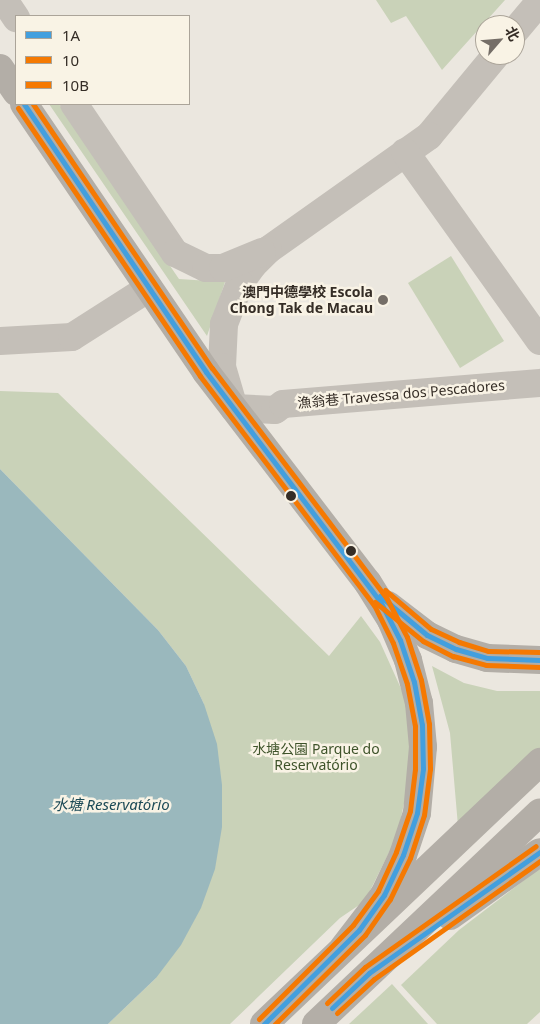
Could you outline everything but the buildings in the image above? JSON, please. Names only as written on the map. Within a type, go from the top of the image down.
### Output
[{"type":"main road","points":[[0,68],[15,90]]},
{"type":"main road","points":[[25,105],[149,288],[234,408],[371,588],[391,620],[414,682],[422,725],[423,770],[417,813],[403,855],[384,894],[344,947]]},
{"type":"main road","points":[[371,588],[400,617],[456,649],[487,658],[540,660]]},
{"type":"main road","points":[[264,1024],[540,762]]},
{"type":"main road","points":[[316,1024],[540,812]]},
{"type":"main road","points":[[369,973],[540,852]]},
{"type":"street","points":[[4,0],[15,16]]},
{"type":"street","points":[[525,20],[540,1]]},
{"type":"street","points":[[234,408],[222,367],[224,324],[240,282],[268,250],[429,136],[488,65]]},
{"type":"street","points":[[75,105],[175,253],[206,268],[223,268],[268,250]]},
{"type":"street","points":[[405,152],[540,341]]},
{"type":"street","points":[[0,341],[72,337],[149,288]]},
{"type":"street","name":"漁翁巷 Travessa dos Pescadores","points":[[234,408],[275,410],[282,404],[540,383]]},
{"type":"green space","points":[[376,0],[505,0],[492,15],[475,15],[475,33],[442,70],[406,16],[391,23]]},
{"type":"green space","points":[[50,105],[60,105],[179,279],[225,282],[207,336]]},
{"type":"green space","points":[[451,256],[504,341],[460,368],[408,283]]},
{"type":"green space","name":"水塘公園 Parque do Reservatório","points":[[0,391],[58,393],[329,656],[361,616],[380,642],[403,693],[410,724],[412,766],[397,836],[365,901],[340,918],[230,1024],[108,1024],[156,978],[204,704],[186,666],[158,630],[0,469]]},
{"type":"green space","points":[[432,666],[464,683],[497,691],[540,691],[540,749],[458,826],[450,733]]},
{"type":"green space","points":[[540,868],[540,1012],[527,1024],[437,1024],[401,985],[459,930]]},
{"type":"green space","points":[[392,984],[428,1024],[349,1024]]},
{"type":"water","name":"水塘 Reservatório","points":[[0,469],[158,630],[186,666],[204,704],[217,744],[222,785],[222,827],[215,869],[201,908],[181,945],[156,978],[108,1024],[0,1024]]},
{"type":"transit line","name":"1A","points":[[25,105],[206,372],[380,601],[400,640],[414,682],[422,725],[423,769],[417,813],[403,855],[384,895],[359,930],[264,1024]]},
{"type":"transit line","name":"10B","points":[[34,105],[212,368],[386,597],[407,637],[421,680],[429,724],[430,769],[424,815],[410,858],[390,899],[365,935],[275,1024]]},
{"type":"transit line","name":"10","points":[[18,108],[200,376],[374,605],[393,643],[407,684],[415,726],[415,769],[410,811],[396,852],[378,891],[353,925],[259,1019]]},
{"type":"transit line","name":"10B","points":[[385,590],[431,629],[459,642],[488,651],[540,652]]},
{"type":"transit line","name":"1A","points":[[380,596],[427,635],[456,649],[487,658],[540,660]]},
{"type":"transit line","name":"10","points":[[375,602],[423,641],[453,656],[486,665],[540,667]]},
{"type":"transit line","name":"10B","points":[[327,1003],[365,967],[536,846]]},
{"type":"transit line","name":"1A","points":[[332,1008],[369,973],[540,852]]},
{"type":"transit line","name":"10","points":[[337,1013],[374,979],[540,861]]},
{"type":"place","name":"澳門中德學校 Escola Chong Tak de Macau","points":[[383,300]]}]
